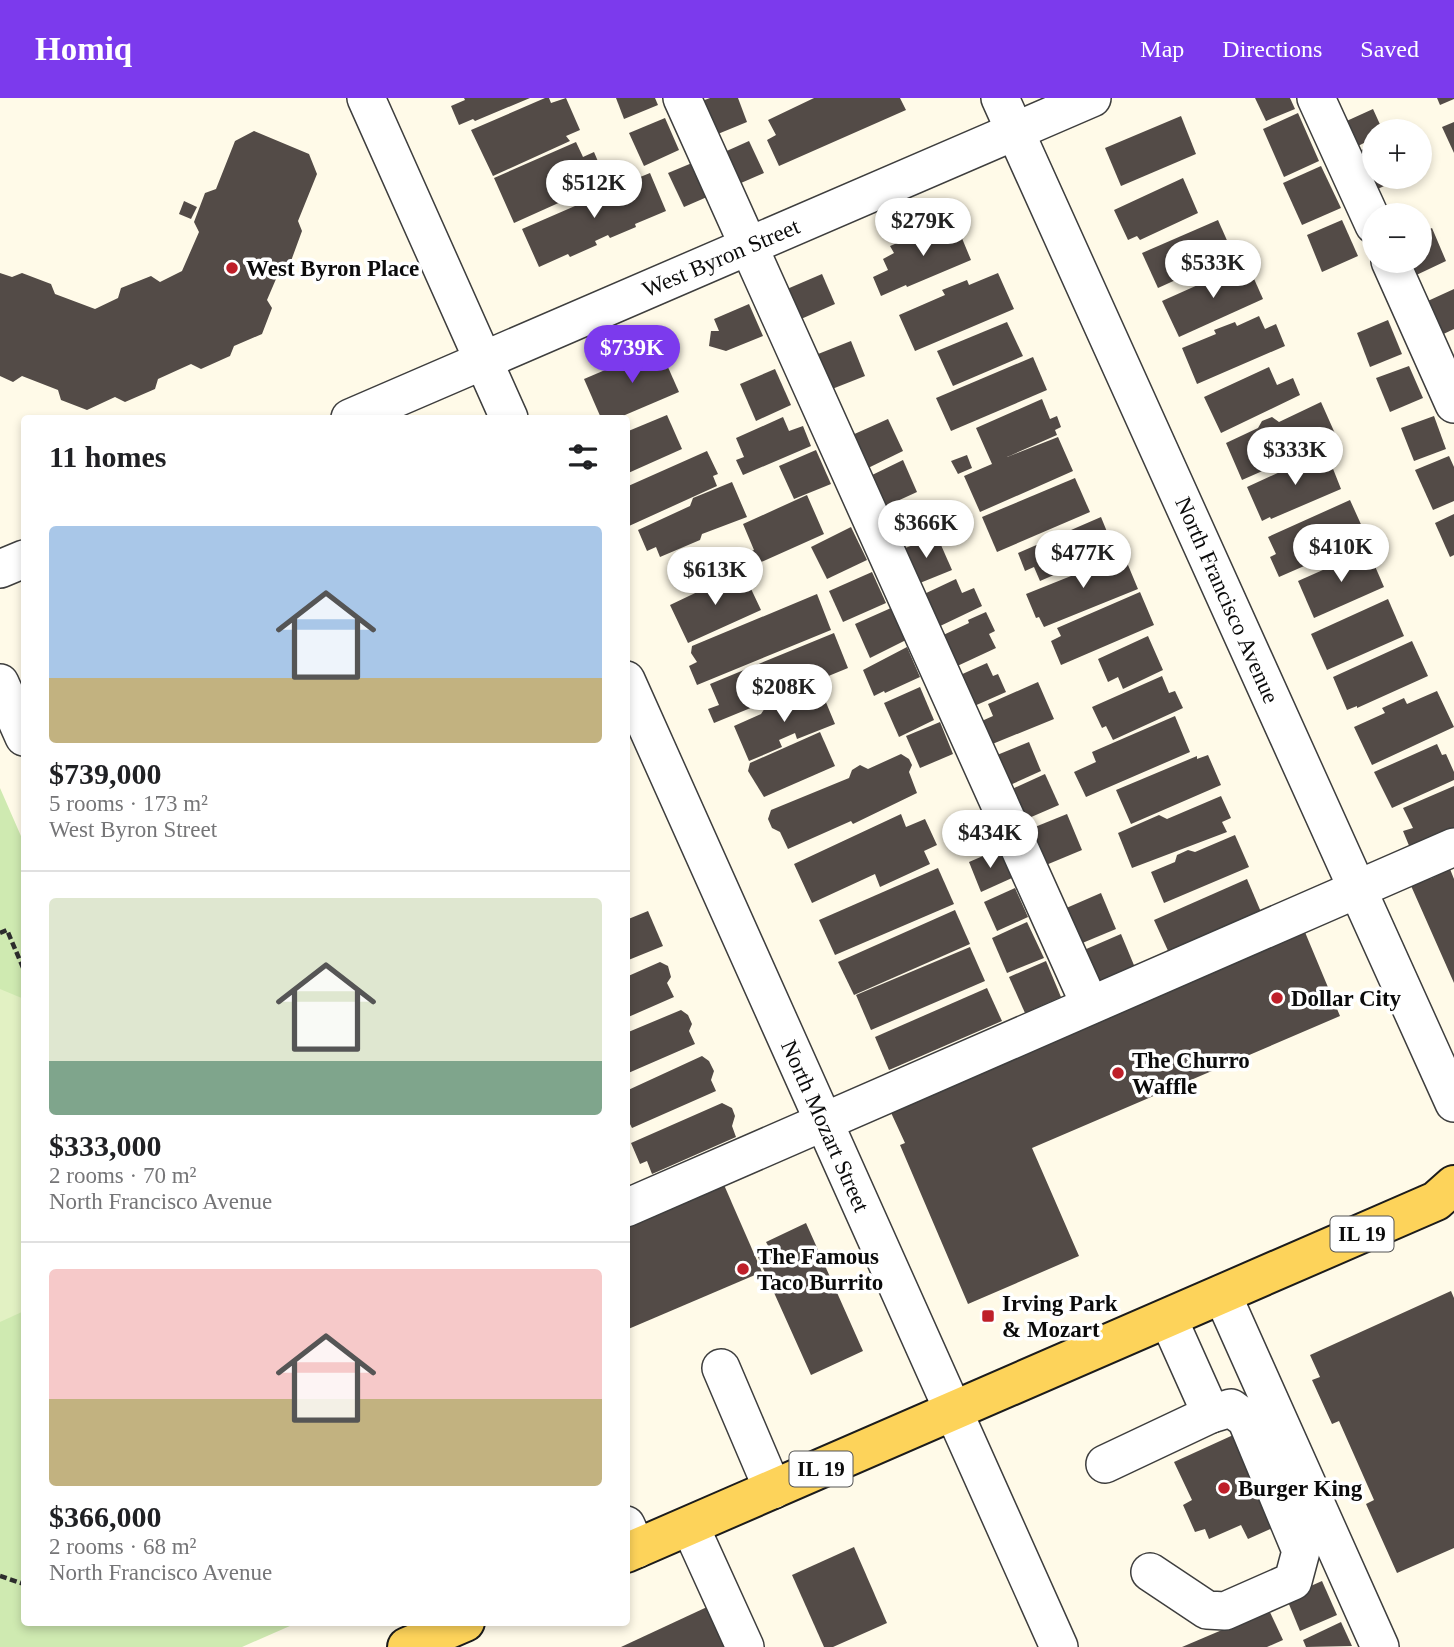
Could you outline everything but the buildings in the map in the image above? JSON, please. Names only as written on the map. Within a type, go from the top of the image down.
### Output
[{"type":"main road","name":"IL 19","points":[[630,1542],[690,1526],[1448,1195]]},
{"type":"main road","points":[[423,1638],[454,1626]]},
{"type":"street","points":[[366,98],[508,415]]},
{"type":"street","points":[[682,98],[1090,1005]]},
{"type":"street","name":"North Francisco Avenue","points":[[1000,98],[1454,1103]]},
{"type":"street","name":"West Byron Street","points":[[357,415],[1092,98]]},
{"type":"street","points":[[1317,98],[1364,203]]},
{"type":"street","points":[[1395,273],[1454,404]]},
{"type":"street","points":[[0,569],[21,560]]},
{"type":"street","points":[[0,682],[21,730]]},
{"type":"street","name":"North Mozart Street","points":[[630,689],[1059,1647]]},
{"type":"street","points":[[630,1206],[1454,847]]},
{"type":"street","points":[[1222,1294],[1380,1647]]},
{"type":"street","points":[[1168,1318],[1211,1414]]},
{"type":"street","points":[[721,1368],[773,1490]]},
{"type":"street","points":[[1105,1464],[1211,1414],[1230,1408],[1247,1419],[1301,1551],[1293,1581],[1225,1611],[1207,1610],[1150,1572]]},
{"type":"street","points":[[690,1526],[744,1647]]},
{"type":"path","points":[[0,933],[7,930],[21,963]]},
{"type":"path","points":[[0,1576],[21,1583]]},
{"type":"green space","points":[[0,788],[21,836],[21,1626],[290,1626],[242,1647],[0,1647]]},
{"type":"green space","points":[[0,989],[21,998],[21,1312],[0,1322]]},
{"type":"place","name":"West Byron Place","points":[[232,268]]},
{"type":"place","name":"Dollar City","points":[[1277,998]]},
{"type":"place","name":"The Churro Waffle","points":[[1118,1073]]},
{"type":"place","name":"The Famous Taco Burrito","points":[[743,1269]]},
{"type":"place","name":"Irving Park & Mozart","points":[[988,1316]]},
{"type":"place","name":"Burger King","points":[[1224,1488]]}]
